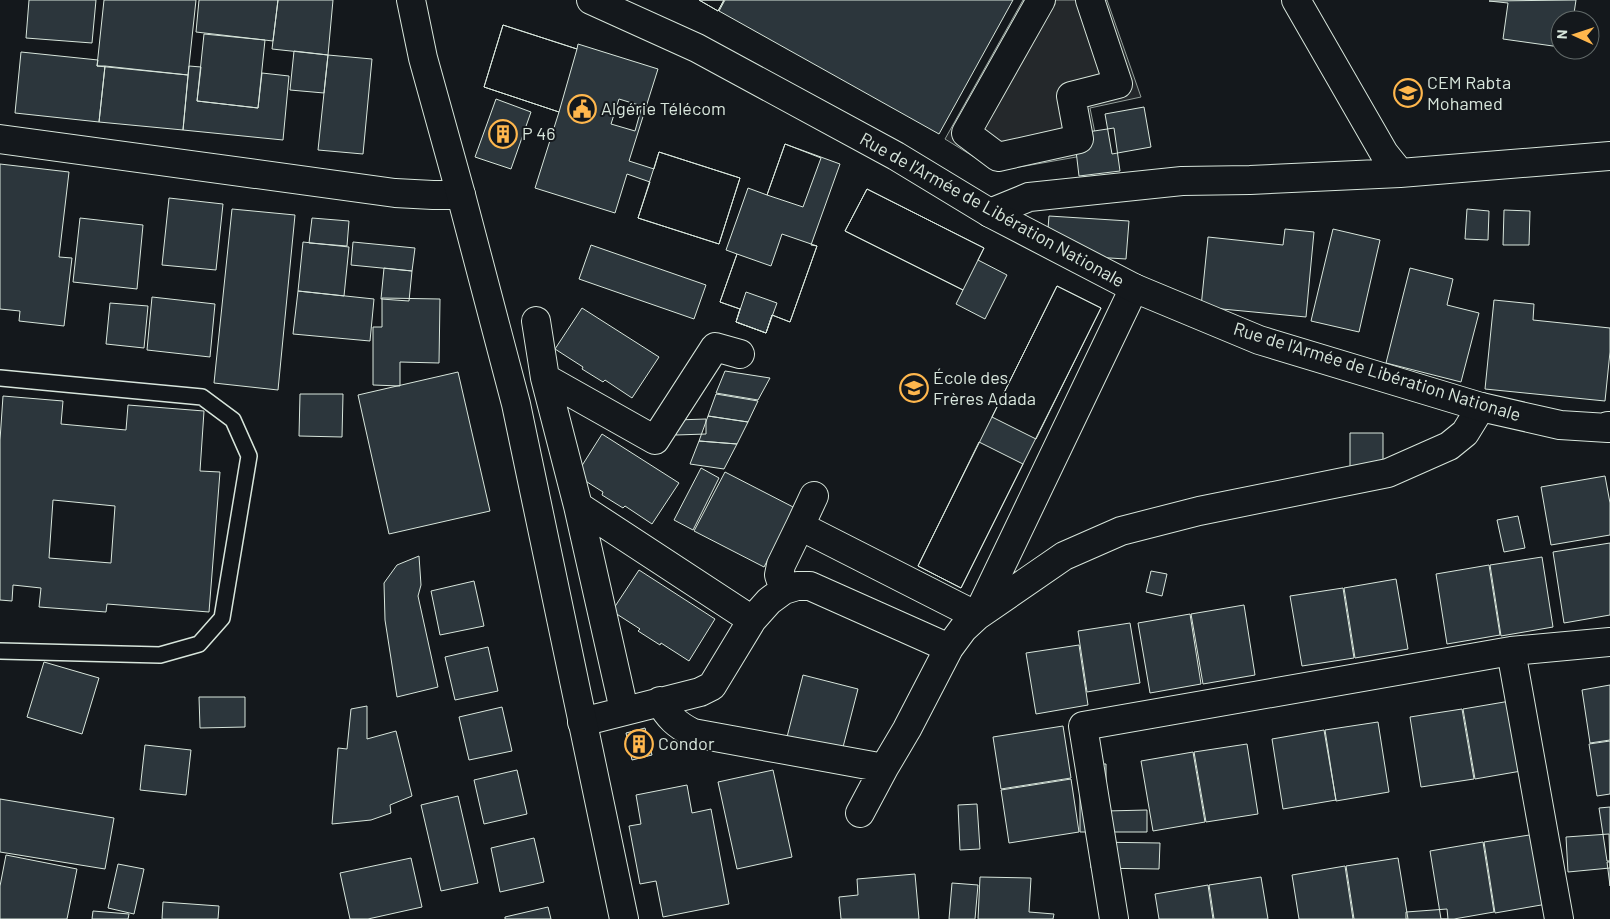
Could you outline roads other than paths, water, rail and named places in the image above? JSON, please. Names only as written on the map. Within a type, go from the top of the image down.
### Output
[{"type":"street","points":[[411,0],[423,58],[516,404],[624,919]]},
{"type":"street","name":"Rue de l'Armée de Libération Nationale","points":[[591,0],[697,48],[896,156],[990,213],[1134,288],[1259,340],[1481,407],[1560,425],[1608,428],[1609,430]]},
{"type":"street","points":[[1041,0],[966,133],[998,156],[1079,139],[1071,96],[1118,84],[1090,0]]},
{"type":"street","points":[[1296,0],[1384,152],[1400,173]]},
{"type":"street","points":[[0,139],[396,192],[433,196],[461,195]]},
{"type":"street","points":[[990,213],[1029,197],[1182,181],[1400,173],[1610,156]]},
{"type":"street","points":[[977,616],[1134,288]]},
{"type":"street","points":[[536,321],[545,378],[578,506],[624,710]]},
{"type":"street","points":[[545,378],[655,440],[714,347],[740,354]]},
{"type":"street","points":[[860,813],[949,648],[963,629],[977,616],[1064,556],[1121,531],[1199,511],[1388,473],[1449,446],[1466,433],[1481,407]]},
{"type":"street","points":[[784,590],[779,575],[780,565],[814,496]]},
{"type":"street","points":[[578,506],[752,620]]},
{"type":"street","points":[[800,526],[977,616]]},
{"type":"street","points":[[582,722],[700,692],[712,686],[752,620],[769,601],[784,590],[797,586],[810,586],[949,648]]},
{"type":"street","points":[[1114,919],[1082,726],[1511,651],[1610,642]]},
{"type":"street","points":[[1511,651],[1559,919]]},
{"type":"street","points":[[660,701],[666,715],[678,726],[693,734],[884,768]]},
{"type":"lane","points":[[0,378],[202,397],[233,420],[249,456],[222,618],[199,644],[160,655],[0,650]]},
{"type":"place","name":"CEM Rabta Mohamed","points":[[1408,93]]},
{"type":"place","name":"Algérie Télécom","points":[[582,109]]},
{"type":"place","name":"P 46","points":[[503,134]]},
{"type":"place","name":"École des Frères Adada","points":[[914,388]]},
{"type":"place","name":"Condor","points":[[639,744]]}]
